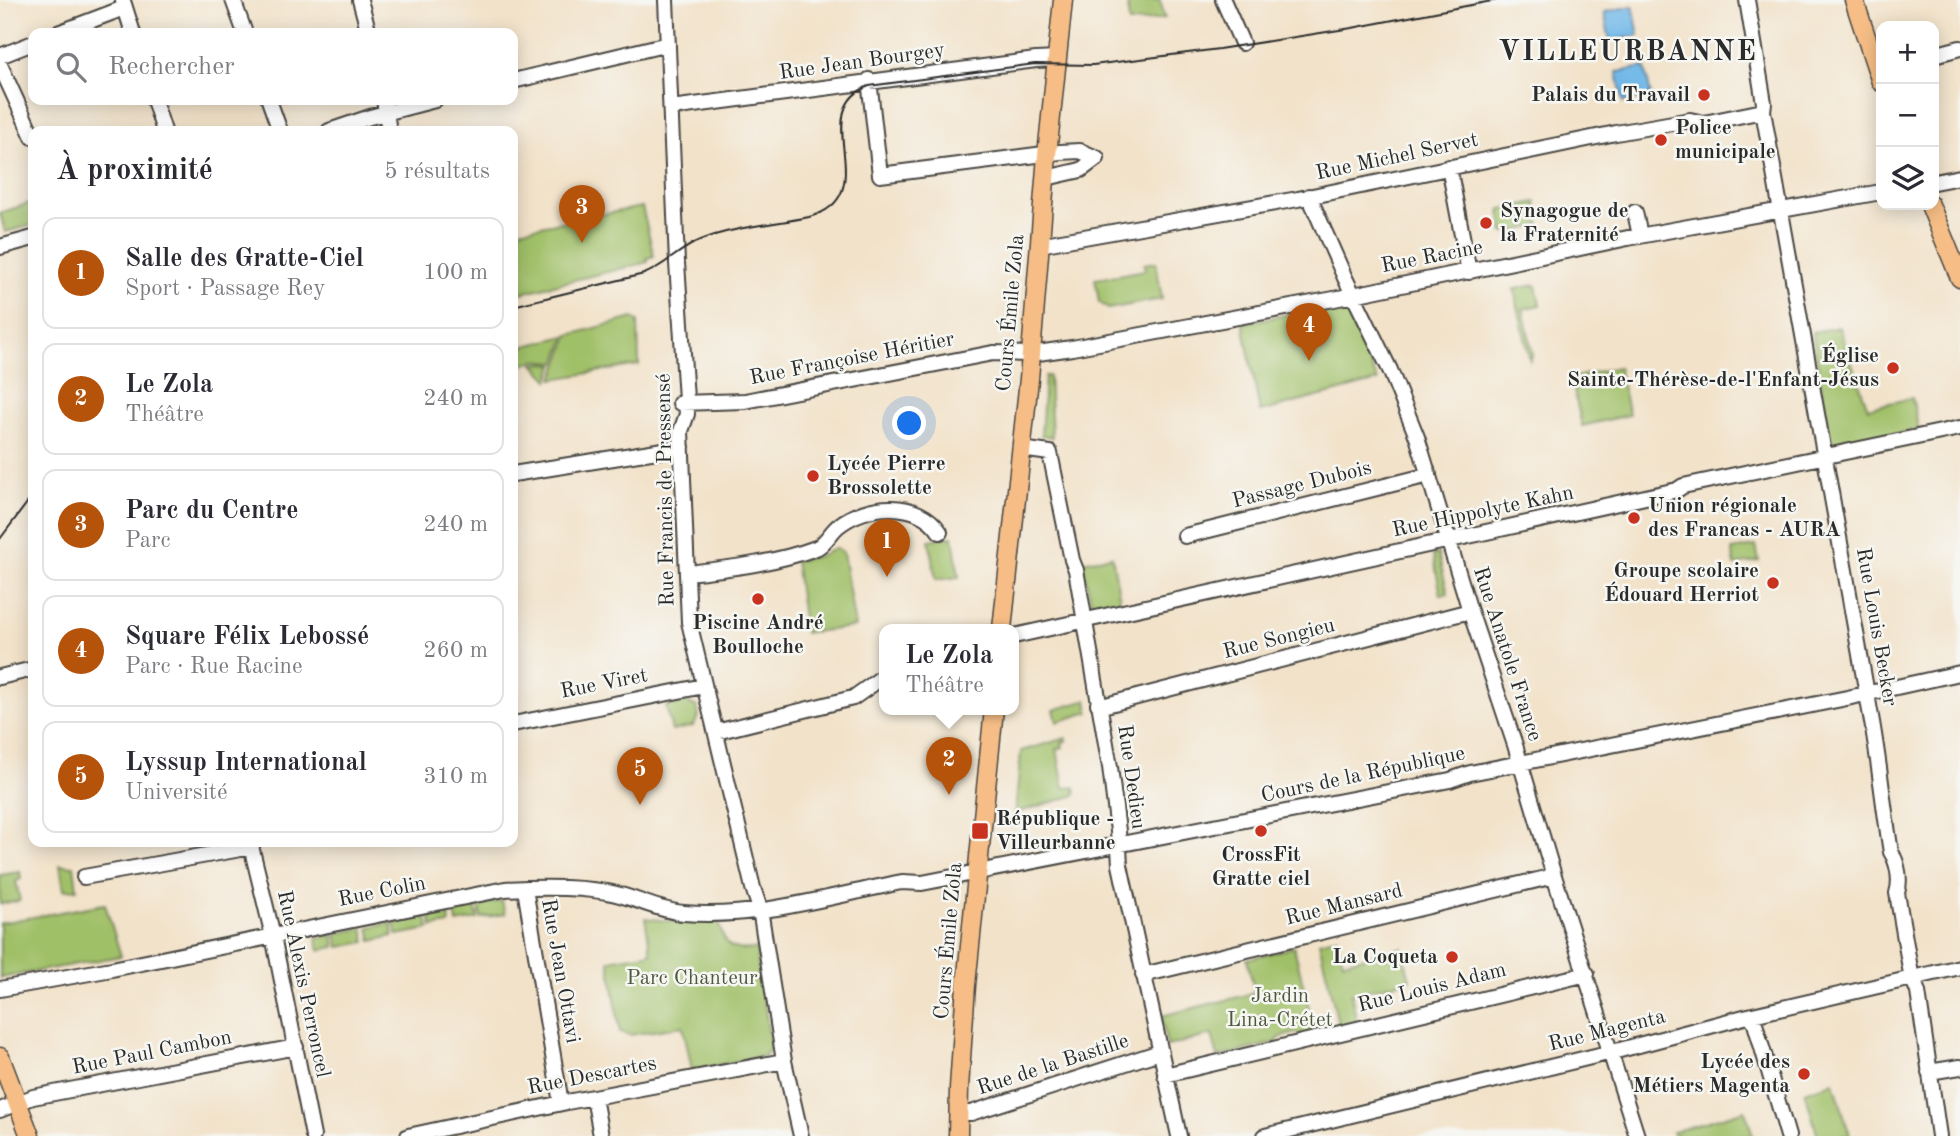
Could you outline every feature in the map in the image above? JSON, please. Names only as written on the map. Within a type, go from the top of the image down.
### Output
[{"type":"main road","name":"Cours Émile Zola","points":[[1003,624],[1031,354],[1063,0]]},
{"type":"main road","points":[[1854,0],[1876,63]]},
{"type":"main road","points":[[1932,210],[1960,278]]},
{"type":"main road","name":"Cours Émile Zola","points":[[958,1136],[966,985],[993,715]]},
{"type":"main road","points":[[0,1057],[8,1107],[30,1136]]},
{"type":"main road","points":[[0,1087],[18,1136]]},
{"type":"street","points":[[233,0],[243,28]]},
{"type":"street","points":[[360,0],[368,28]]},
{"type":"street","name":"Rue Francis de Pressensé","points":[[666,0],[683,403],[687,414],[681,431],[689,622],[753,888],[767,909],[784,1061],[801,1136]]},
{"type":"street","points":[[1223,0],[1242,43]]},
{"type":"street","name":"Rue Louis Becker","points":[[1746,0],[1891,852],[1895,858],[1900,886],[1898,893],[1913,978],[1917,987],[1940,1136]]},
{"type":"street","points":[[69,28],[123,4],[131,28]]},
{"type":"street","points":[[518,80],[668,44]]},
{"type":"street","points":[[0,56],[28,45]]},
{"type":"street","points":[[1939,54],[1960,48]]},
{"type":"street","name":"Rue Jean Bourgey","points":[[671,108],[822,89],[869,80],[1058,59]]},
{"type":"street","points":[[0,65],[28,126]]},
{"type":"street","points":[[869,80],[880,176],[1080,151],[1097,158],[1081,170],[1046,178]]},
{"type":"street","points":[[156,105],[162,126]]},
{"type":"street","points":[[271,105],[278,126]]},
{"type":"street","points":[[340,126],[385,106],[388,126]]},
{"type":"street","name":"Rue Michel Servet","points":[[1039,245],[1309,196],[1690,120],[1704,123],[1763,111]]},
{"type":"street","points":[[1449,167],[1469,272]]},
{"type":"street","points":[[1939,181],[1960,177]]},
{"type":"street","name":"Rue Racine","points":[[1031,354],[1353,295],[1640,236],[1876,193]]},
{"type":"street","name":"Rue Anatole France","points":[[1309,196],[1411,419],[1637,1136]]},
{"type":"street","points":[[1635,212],[1640,236]]},
{"type":"street","points":[[0,247],[28,239]]},
{"type":"street","name":"Rue Françoise Héritier","points":[[683,403],[745,401],[993,353],[1031,354]]},
{"type":"street","name":"Rue Hippolyte Kahn","points":[[1019,635],[1677,490],[1683,486],[1730,475],[1826,458],[1960,428]]},
{"type":"street","points":[[518,473],[682,447]]},
{"type":"street","name":"Rue Dedieu","points":[[1021,449],[1050,453],[1085,621],[1111,780],[1120,865],[1179,1136]]},
{"type":"street","name":"Passage Dubois","points":[[1185,536],[1429,475]]},
{"type":"street","points":[[688,573],[790,556],[820,547],[833,531],[854,514],[893,508],[919,512],[929,518],[940,532]]},
{"type":"street","name":"Rue Songieu","points":[[1098,704],[1106,705],[1470,611]]},
{"type":"street","points":[[0,677],[28,669]]},
{"type":"street","name":"Cours de la République","points":[[767,909],[902,882],[922,883],[1450,780],[1470,773],[1960,673]]},
{"type":"street","points":[[716,732],[853,698],[879,680]]},
{"type":"street","name":"Rue Viret","points":[[518,723],[704,686]]},
{"type":"street","points":[[84,877],[236,847]]},
{"type":"street","name":"Rue Alexis Perroncel","points":[[252,847],[273,936],[313,1136]]},
{"type":"street","name":"Rue Mansard","points":[[1143,975],[1554,876]]},
{"type":"street","name":"Rue Colin","points":[[0,989],[112,969],[505,889],[542,887],[608,892],[682,913],[723,914],[767,909]]},
{"type":"street","name":"Rue Jean Ottavi","points":[[525,889],[561,1103]]},
{"type":"street","name":"Rue Magenta","points":[[1265,1136],[1960,967]]},
{"type":"street","name":"Rue Louis Adam","points":[[1165,1075],[1587,974]]},
{"type":"street","points":[[1753,1017],[1788,1136]]},
{"type":"street","name":"Rue Paul Cambon","points":[[8,1107],[33,1097],[296,1047]]},
{"type":"street","name":"Rue de la Bastille","points":[[958,1113],[971,1113],[1160,1052]]},
{"type":"street","name":"Rue Descartes","points":[[408,1136],[561,1103],[784,1061]]},
{"type":"street","points":[[1929,1072],[1960,1067]]},
{"type":"street","points":[[594,1097],[601,1136]]},
{"type":"green space","points":[[1127,0],[1160,0],[1165,18],[1129,23]]},
{"type":"green space","points":[[1536,202],[1540,226],[1504,233],[1501,209]]},
{"type":"green space","points":[[28,204],[28,226],[5,232],[0,213]]},
{"type":"green space","points":[[642,207],[654,256],[647,258],[648,262],[518,294],[518,230]]},
{"type":"green space","points":[[1156,262],[1162,299],[1108,309],[1099,302],[1095,279],[1145,270],[1144,264]]},
{"type":"green space","points":[[1536,285],[1540,305],[1523,309],[1533,354],[1530,360],[1514,289]]},
{"type":"green space","points":[[1337,305],[1347,312],[1378,381],[1260,412],[1243,323]]},
{"type":"green space","points":[[633,318],[638,321],[639,365],[553,379],[569,335]]},
{"type":"green space","points":[[1839,327],[1868,408],[1912,398],[1919,429],[1838,447],[1831,442],[1812,332]]},
{"type":"green space","points":[[566,336],[556,363],[533,362],[518,368],[518,348]]},
{"type":"green space","points":[[534,364],[554,365],[549,380]]},
{"type":"green space","points":[[1618,367],[1629,415],[1582,426],[1571,378]]},
{"type":"green space","points":[[1045,376],[1049,376],[1052,437],[1041,435]]},
{"type":"green space","points":[[953,536],[959,577],[936,580],[929,540]]},
{"type":"green space","points":[[1756,546],[1759,561],[1735,565],[1732,550]]},
{"type":"green space","points":[[835,548],[843,553],[855,627],[805,633],[795,561],[820,556]]},
{"type":"green space","points":[[1438,554],[1448,593],[1441,595],[1433,555]]},
{"type":"green space","points":[[1112,556],[1121,605],[1093,610],[1082,562]]},
{"type":"green space","points":[[1087,700],[1089,712],[1057,722],[1054,710]]},
{"type":"green space","points":[[687,702],[697,707],[699,716],[693,726],[672,731],[666,706]]},
{"type":"green space","points":[[1066,738],[1067,741],[1062,742],[1063,747],[1057,749],[1064,788],[1075,787],[1076,795],[1015,813],[1021,751]]},
{"type":"green space","points":[[60,865],[74,866],[77,889],[64,890]]},
{"type":"green space","points":[[20,872],[21,879],[16,881],[20,901],[0,904],[0,875]]},
{"type":"green space","points":[[502,901],[505,914],[481,918],[479,905]]},
{"type":"green space","points":[[105,904],[121,956],[0,978],[0,923]]},
{"type":"green space","points":[[475,906],[478,919],[457,923],[455,910]]},
{"type":"green space","points":[[448,911],[450,924],[432,927],[430,915]]},
{"type":"green space","points":[[426,916],[429,929],[397,935],[394,923]]},
{"type":"green space","name":"Parc Chanteur","points":[[645,918],[683,923],[718,921],[730,946],[756,949],[771,1047],[765,1056],[692,1070],[683,1026],[630,1035],[620,1032],[609,960],[651,953]]},
{"type":"green space","points":[[391,923],[393,936],[372,941],[369,927]]},
{"type":"green space","points":[[363,928],[366,942],[339,947],[336,934]]},
{"type":"green space","points":[[333,935],[335,947],[319,950],[316,938]]},
{"type":"green space","points":[[1337,937],[1343,962],[1402,948],[1410,980],[1351,994],[1357,1023],[1339,1027],[1319,942]]},
{"type":"green space","name":"Jardin Lina-Crétet","points":[[1294,947],[1315,1033],[1302,1036],[1296,1033],[1281,1037],[1275,1043],[1218,1057],[1212,1035],[1167,1046],[1161,1016],[1255,993],[1247,959]]},
{"type":"green space","points":[[1834,1082],[1850,1136],[1818,1136],[1805,1092]]},
{"type":"green space","points":[[1745,1110],[1753,1136],[1674,1136],[1672,1132]]},
{"type":"water","points":[[1633,6],[1639,35],[1610,41],[1604,12]]},
{"type":"water","points":[[1645,67],[1651,96],[1623,102],[1617,72]]},
{"type":"tram line","points":[[518,305],[644,274],[693,243],[740,229],[809,217],[831,206],[842,191],[845,173],[843,114],[851,98],[869,86],[1035,64],[1093,65],[1219,49],[1352,28],[1497,0]]},
{"type":"tram line","points":[[0,539],[28,502]]},
{"type":"place","name":"Palais du Travail","points":[[1704,95]]},
{"type":"place","name":"Police municipale","points":[[1661,140]]},
{"type":"place","name":"Synagogue de la Fraternité","points":[[1486,223]]},
{"type":"place","name":"Parc du Centre","points":[[582,243]]},
{"type":"place","name":"Square Félix Lebossé","points":[[1309,361]]},
{"type":"place","name":"Église Sainte-Thérèse-de-l'Enfant-Jésus","points":[[1893,368]]},
{"type":"place","name":"Lycée Pierre Brossolette","points":[[813,476]]},
{"type":"place","name":"Union régionale des Francas - AURA","points":[[1634,518]]},
{"type":"place","name":"Salle des Gratte-Ciel","points":[[887,577]]},
{"type":"place","name":"Groupe scolaire Édouard Herriot","points":[[1773,583]]},
{"type":"place","name":"Piscine André Boulloche","points":[[758,599]]},
{"type":"place","name":"Le Zola","points":[[949,795]]},
{"type":"place","name":"Lyssup International","points":[[640,805]]},
{"type":"place","name":"République - Villeurbanne","points":[[980,831]]},
{"type":"place","name":"CrossFit Gratte ciel","points":[[1261,831]]},
{"type":"place","name":"La Coqueta","points":[[1452,957]]},
{"type":"place","name":"Lycée des Métiers Magenta","points":[[1804,1074]]},
{"type":"district","name":"VILLEURBANNE","points":[[1628,53]]}]
